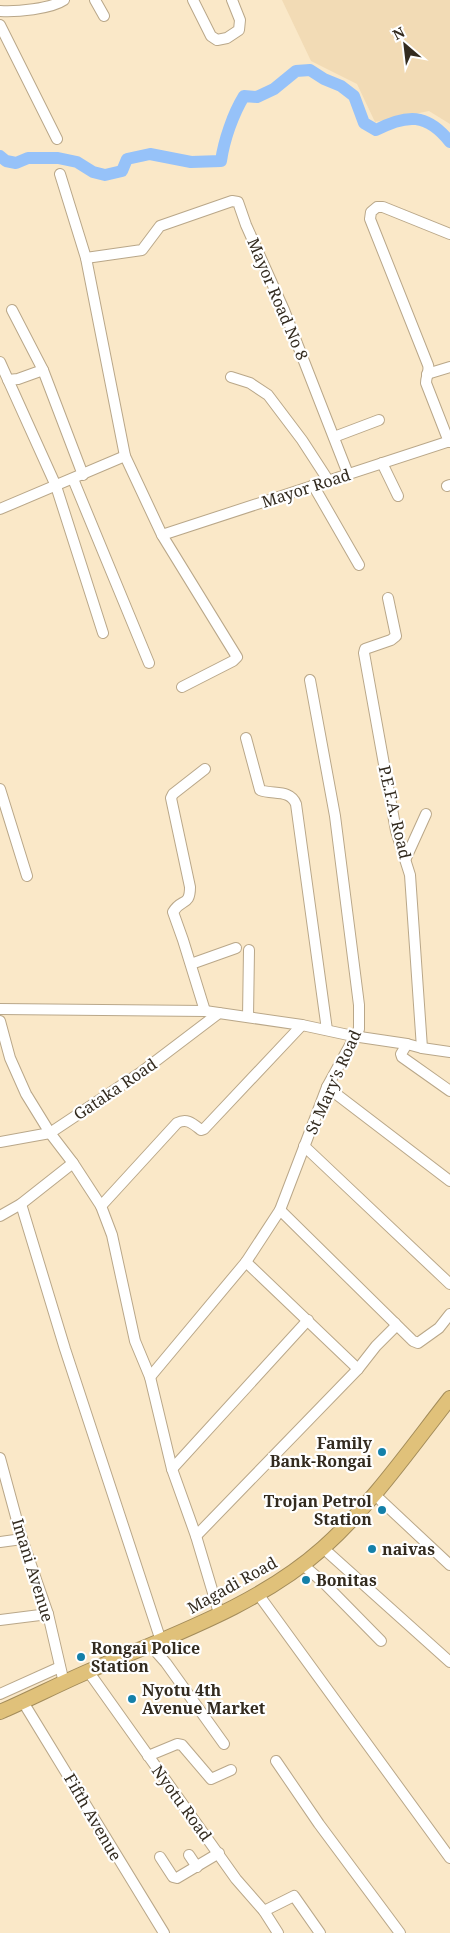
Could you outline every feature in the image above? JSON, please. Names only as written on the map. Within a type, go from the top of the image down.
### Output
[{"type":"highway","name":"Magadi Road","points":[[2,1703],[23,1702],[88,1671],[156,1643],[258,1594],[323,1548],[374,1494],[450,1398]]},
{"type":"street","points":[[0,11],[12,12],[30,9],[64,0]]},
{"type":"street","points":[[95,0],[104,16]]},
{"type":"street","points":[[193,0],[211,36],[217,40],[227,38],[239,30],[240,20],[232,0]]},
{"type":"street","points":[[0,25],[57,139]]},
{"type":"street","points":[[60,174],[86,258],[125,456],[162,535],[237,657],[233,662],[182,688]]},
{"type":"street","name":"Mayor Road No 8","points":[[86,258],[142,250],[160,226],[232,201],[238,202],[246,225],[287,318],[348,474]]},
{"type":"street","points":[[449,442],[426,383],[429,370],[428,365],[370,219],[371,212],[376,207],[382,207],[450,234]]},
{"type":"street","points":[[12,310],[43,370],[83,475]]},
{"type":"street","points":[[0,362],[56,486],[103,633]]},
{"type":"street","points":[[427,374],[450,367]]},
{"type":"street","points":[[8,380],[18,379],[43,370]]},
{"type":"street","points":[[231,377],[250,383],[268,394],[302,440],[328,480]]},
{"type":"street","points":[[334,437],[379,420]]},
{"type":"street","name":"Mayor Road","points":[[162,535],[449,442]]},
{"type":"street","points":[[0,508],[125,456]]},
{"type":"street","points":[[382,463],[398,496]]},
{"type":"street","points":[[73,479],[150,662]]},
{"type":"street","points":[[313,485],[359,565]]},
{"type":"street","name":"P.E.F.A. Road","points":[[388,598],[396,636],[391,640],[365,649],[364,653],[396,830],[410,875],[422,1048]]},
{"type":"street","name":"St Mary's Road","points":[[150,1377],[246,1262],[280,1210],[328,1087],[353,1036],[359,1029],[359,1005],[335,816],[310,680]]},
{"type":"street","points":[[246,738],[260,790],[289,795],[294,798],[296,804],[327,1030]]},
{"type":"street","points":[[205,769],[173,794],[171,798],[190,887],[190,896],[176,907],[173,912],[205,1011]]},
{"type":"street","points":[[0,789],[27,876]]},
{"type":"street","points":[[406,858],[426,814]]},
{"type":"street","points":[[191,964],[236,948]]},
{"type":"street","points":[[248,1017],[249,950]]},
{"type":"street","points":[[0,1009],[205,1011],[302,1025],[353,1036],[450,1052]]},
{"type":"street","name":"Gataka Road","points":[[0,1142],[50,1133],[140,1074],[219,1013]]},
{"type":"street","points":[[0,1021],[10,1058],[26,1094],[50,1133],[73,1163],[101,1206],[112,1235],[135,1341],[150,1377],[172,1469],[196,1536],[219,1613]]},
{"type":"street","points":[[101,1206],[177,1123],[183,1120],[190,1121],[201,1130],[204,1129],[302,1025]]},
{"type":"street","points":[[407,1044],[401,1054],[402,1057],[450,1090]]},
{"type":"street","points":[[328,1087],[450,1182]]},
{"type":"street","points":[[304,1146],[450,1284]]},
{"type":"street","points":[[0,1216],[21,1204],[73,1163]]},
{"type":"street","points":[[21,1204],[156,1643],[166,1662],[224,1744]]},
{"type":"street","points":[[280,1210],[413,1341],[418,1343],[439,1328],[450,1314]]},
{"type":"street","points":[[246,1262],[358,1369]]},
{"type":"street","points":[[172,1469],[308,1320]]},
{"type":"street","points":[[196,1536],[358,1369],[376,1346],[395,1327],[395,1323]]},
{"type":"street","name":"Imani Avenue","points":[[0,1458],[3,1481],[48,1614],[64,1683]]},
{"type":"street","points":[[374,1494],[450,1565]]},
{"type":"street","points":[[0,1542],[22,1539]]},
{"type":"street","points":[[323,1548],[450,1662]]},
{"type":"street","points":[[302,1564],[325,1584],[381,1641]]},
{"type":"street","points":[[258,1594],[450,1858]]},
{"type":"street","points":[[0,1620],[48,1614]]},
{"type":"street","points":[[2,1703],[60,1667]]},
{"type":"street","name":"Nyotu Road","points":[[88,1671],[236,1879],[264,1910],[278,1933]]},
{"type":"street","name":"Fifth Avenue","points":[[23,1702],[164,1933]]},
{"type":"street","points":[[148,1756],[178,1744],[182,1745],[212,1779],[231,1770]]},
{"type":"street","points":[[276,1761],[319,1824],[400,1933]]},
{"type":"street","points":[[160,1857],[175,1878],[180,1877],[219,1853]]},
{"type":"street","points":[[189,1855],[197,1867]]},
{"type":"street","points":[[264,1910],[294,1896],[320,1933]]},
{"type":"shaded area","points":[[282,0],[450,0],[450,124],[429,111],[375,122],[357,84],[311,61]]},
{"type":"waterway","points":[[0,156],[6,161],[16,163],[28,158],[58,158],[77,162],[93,172],[105,175],[122,171],[127,159],[150,154],[191,162],[221,161],[230,127],[244,96],[257,97],[274,89],[296,71],[310,70],[324,79],[341,86],[354,96],[364,123],[376,130],[397,121],[416,119],[425,121],[433,126],[450,142]]},
{"type":"place","name":"Family Bank-Rongai","points":[[382,1452]]},
{"type":"place","name":"Trojan Petrol Station","points":[[382,1510]]},
{"type":"place","name":"naivas","points":[[372,1549]]},
{"type":"place","name":"Bonitas","points":[[306,1580]]},
{"type":"place","name":"Rongai Police Station","points":[[81,1657]]},
{"type":"place","name":"Nyotu 4th Avenue Market","points":[[132,1699]]}]
